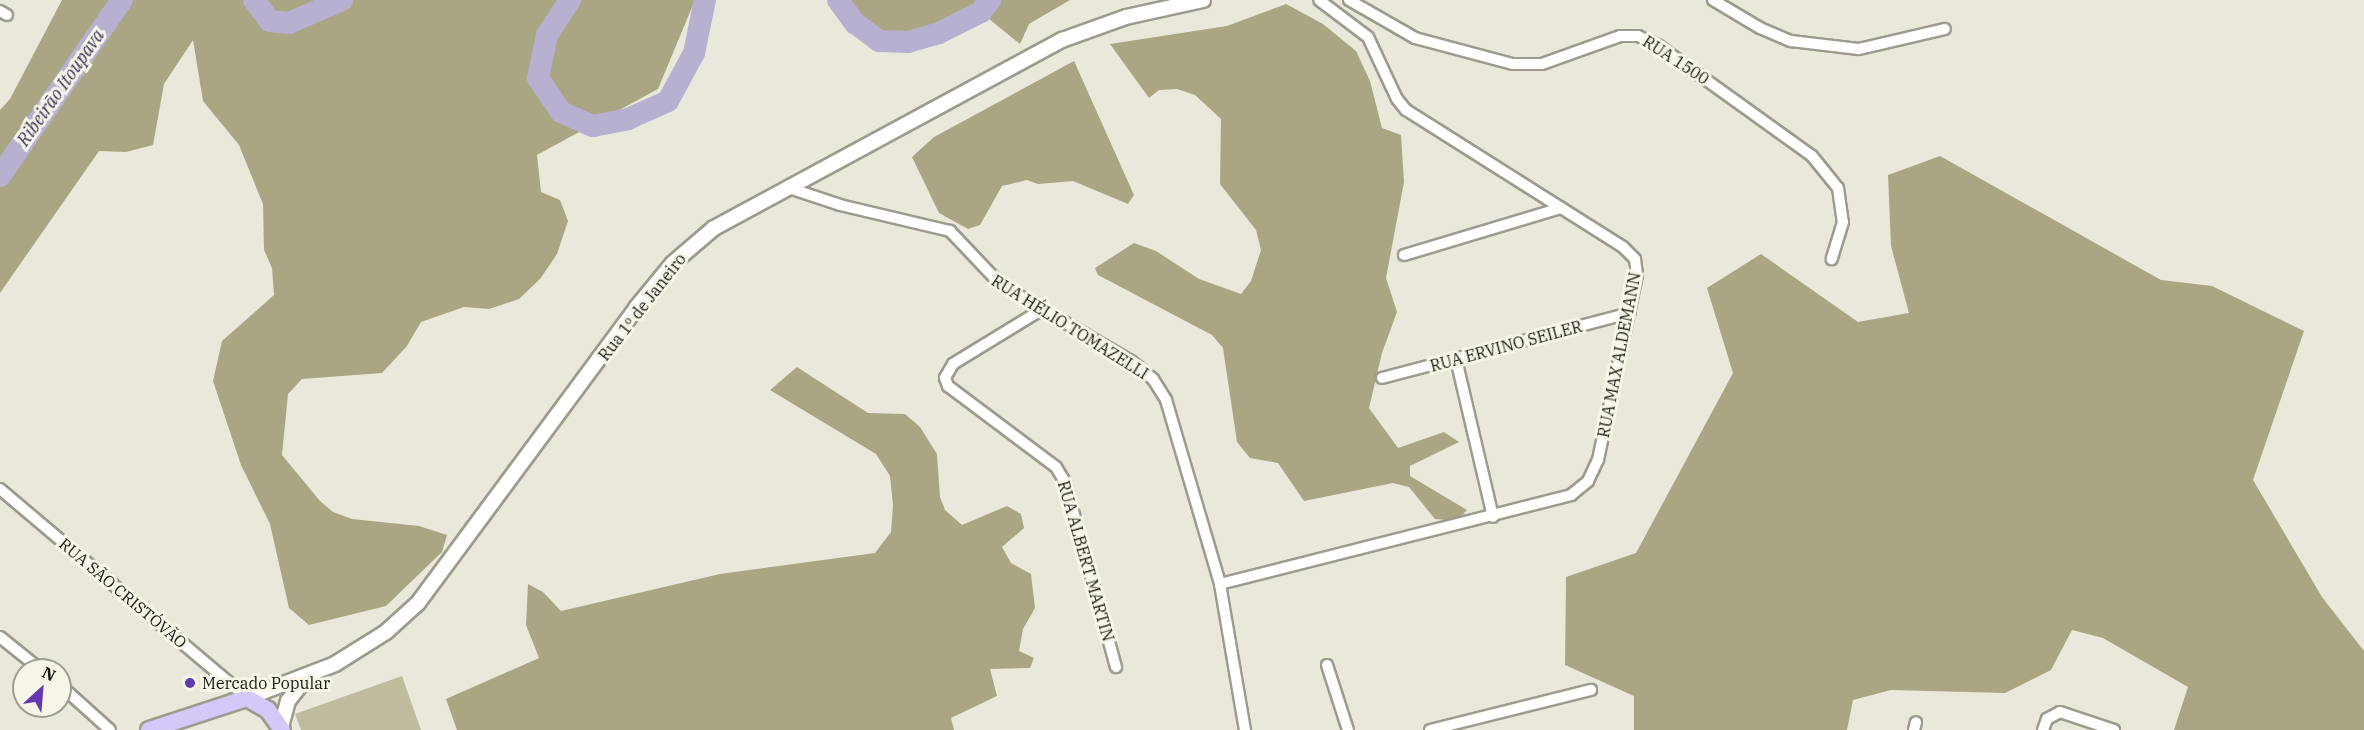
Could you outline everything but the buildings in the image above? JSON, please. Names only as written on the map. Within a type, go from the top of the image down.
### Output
[{"type":"main road","points":[[247,698],[268,710],[282,729]]},
{"type":"main road","name":"Rua 1º de Janeiro","points":[[148,730],[247,698]]},
{"type":"street","name":"Rua 1º de Janeiro","points":[[247,698],[306,677],[366,646],[418,603],[673,263],[714,228],[792,189],[1062,40],[1126,17],[1203,0]]},
{"type":"street","name":"RUA MAX ALDEMANN","points":[[1220,584],[1494,517],[1571,495],[1588,481],[1598,460],[1637,275],[1635,259],[1623,247],[1406,110],[1397,99],[1368,38],[1319,0]]},
{"type":"street","name":"RUA 1500","points":[[1349,0],[1415,38],[1513,64],[1542,64],[1620,36],[1638,36],[1659,46],[1812,156],[1838,188],[1843,222],[1832,259]]},
{"type":"street","points":[[1713,0],[1760,28],[1791,41],[1859,49],[1945,29]]},
{"type":"street","name":"RUA HÉLIO TOMAZELLI","points":[[792,189],[840,205],[950,231],[986,274],[1041,310],[1132,362],[1153,379],[1166,400],[1220,584],[1245,730]]},
{"type":"street","points":[[1404,255],[1560,208]]},
{"type":"street","name":"RUA ALBERT MARTIN","points":[[1041,310],[953,364],[945,378],[948,386],[1056,467],[1065,482],[1116,667]]},
{"type":"street","name":"RUA ERVINO SEILER","points":[[1382,378],[1629,313]]},
{"type":"street","points":[[1456,359],[1494,517]]},
{"type":"street","name":"RUA SÃO CRISTÓVÃO","points":[[0,489],[247,698]]},
{"type":"street","points":[[0,638],[26,658]]},
{"type":"street","points":[[1328,665],[1348,730]]},
{"type":"street","name":"Rua 1º de Janeiro","points":[[282,729],[288,701],[306,677]]},
{"type":"street","points":[[1430,730],[1591,690]]},
{"type":"street","points":[[72,696],[110,730]]},
{"type":"street","points":[[2043,730],[2047,719],[2060,712],[2114,730]]},
{"type":"shaded area","points":[[62,0],[695,0],[658,89],[537,155],[541,192],[560,200],[568,221],[557,254],[540,279],[519,299],[489,309],[464,307],[421,322],[407,346],[382,373],[302,379],[288,394],[282,455],[320,501],[333,512],[352,519],[419,526],[447,535],[442,552],[386,606],[309,625],[289,608],[270,524],[241,465],[213,381],[222,341],[274,295],[272,268],[264,250],[263,204],[239,145],[203,101],[193,40],[164,84],[153,145],[126,152],[99,151],[0,293],[0,110],[10,99]]},
{"type":"shaded area","points":[[847,0],[1070,0],[1029,24],[1020,44],[972,5],[964,13],[921,36],[897,36],[874,28]]},
{"type":"shaded area","points":[[1286,4],[1323,24],[1356,51],[1370,81],[1382,128],[1401,135],[1404,182],[1386,278],[1397,312],[1382,353],[1369,408],[1398,448],[1444,432],[1459,442],[1410,466],[1410,476],[1467,510],[1457,521],[1435,519],[1409,487],[1393,483],[1304,501],[1278,463],[1250,458],[1237,442],[1223,348],[1212,335],[1098,275],[1095,268],[1134,243],[1156,251],[1199,279],[1241,294],[1251,281],[1261,250],[1256,230],[1220,184],[1221,119],[1195,95],[1177,89],[1159,90],[1149,98],[1110,44],[1227,26]]},
{"type":"shaded area","points":[[1074,61],[1134,195],[1128,204],[1073,181],[1038,184],[1027,180],[1002,186],[980,225],[968,229],[939,213],[912,157],[934,137]]},
{"type":"shaded area","points":[[1940,156],[2161,280],[2212,286],[2304,331],[2253,480],[2322,597],[2364,651],[2364,730],[2174,730],[2188,687],[2103,638],[2072,630],[2051,670],[2005,693],[1891,690],[1853,700],[1847,730],[1634,730],[1634,696],[1565,665],[1566,577],[1636,553],[1733,373],[1707,288],[1761,254],[1858,322],[1909,313],[1891,246],[1888,175]]},
{"type":"shaded area","points":[[797,367],[868,413],[905,414],[920,427],[937,454],[940,497],[945,510],[962,525],[1007,506],[1021,514],[1024,528],[1002,547],[1011,563],[1031,574],[1035,608],[1023,629],[1019,651],[1034,658],[1030,668],[990,669],[997,696],[951,718],[954,730],[457,730],[446,699],[539,658],[526,625],[528,584],[543,592],[561,611],[720,574],[875,553],[891,532],[893,505],[890,476],[876,454],[770,390]]},
{"type":"shaded area","points":[[402,676],[421,730],[301,730],[295,714]]},
{"type":"waterway","name":"Ribeirão Itoupava","points":[[0,176],[122,0]]},
{"type":"waterway","name":"Ribeirão Itoupava","points":[[254,0],[270,21],[289,23],[342,0]]},
{"type":"waterway","name":"Ribeirão Itoupava","points":[[570,0],[547,35],[538,78],[561,112],[593,126],[628,119],[668,101],[694,53],[705,0]]},
{"type":"waterway","name":"Ribeirão Itoupava","points":[[838,0],[855,23],[879,41],[908,42],[939,33],[981,12],[990,0]]},
{"type":"place","name":"Mercado Popular","points":[[190,683]]}]
